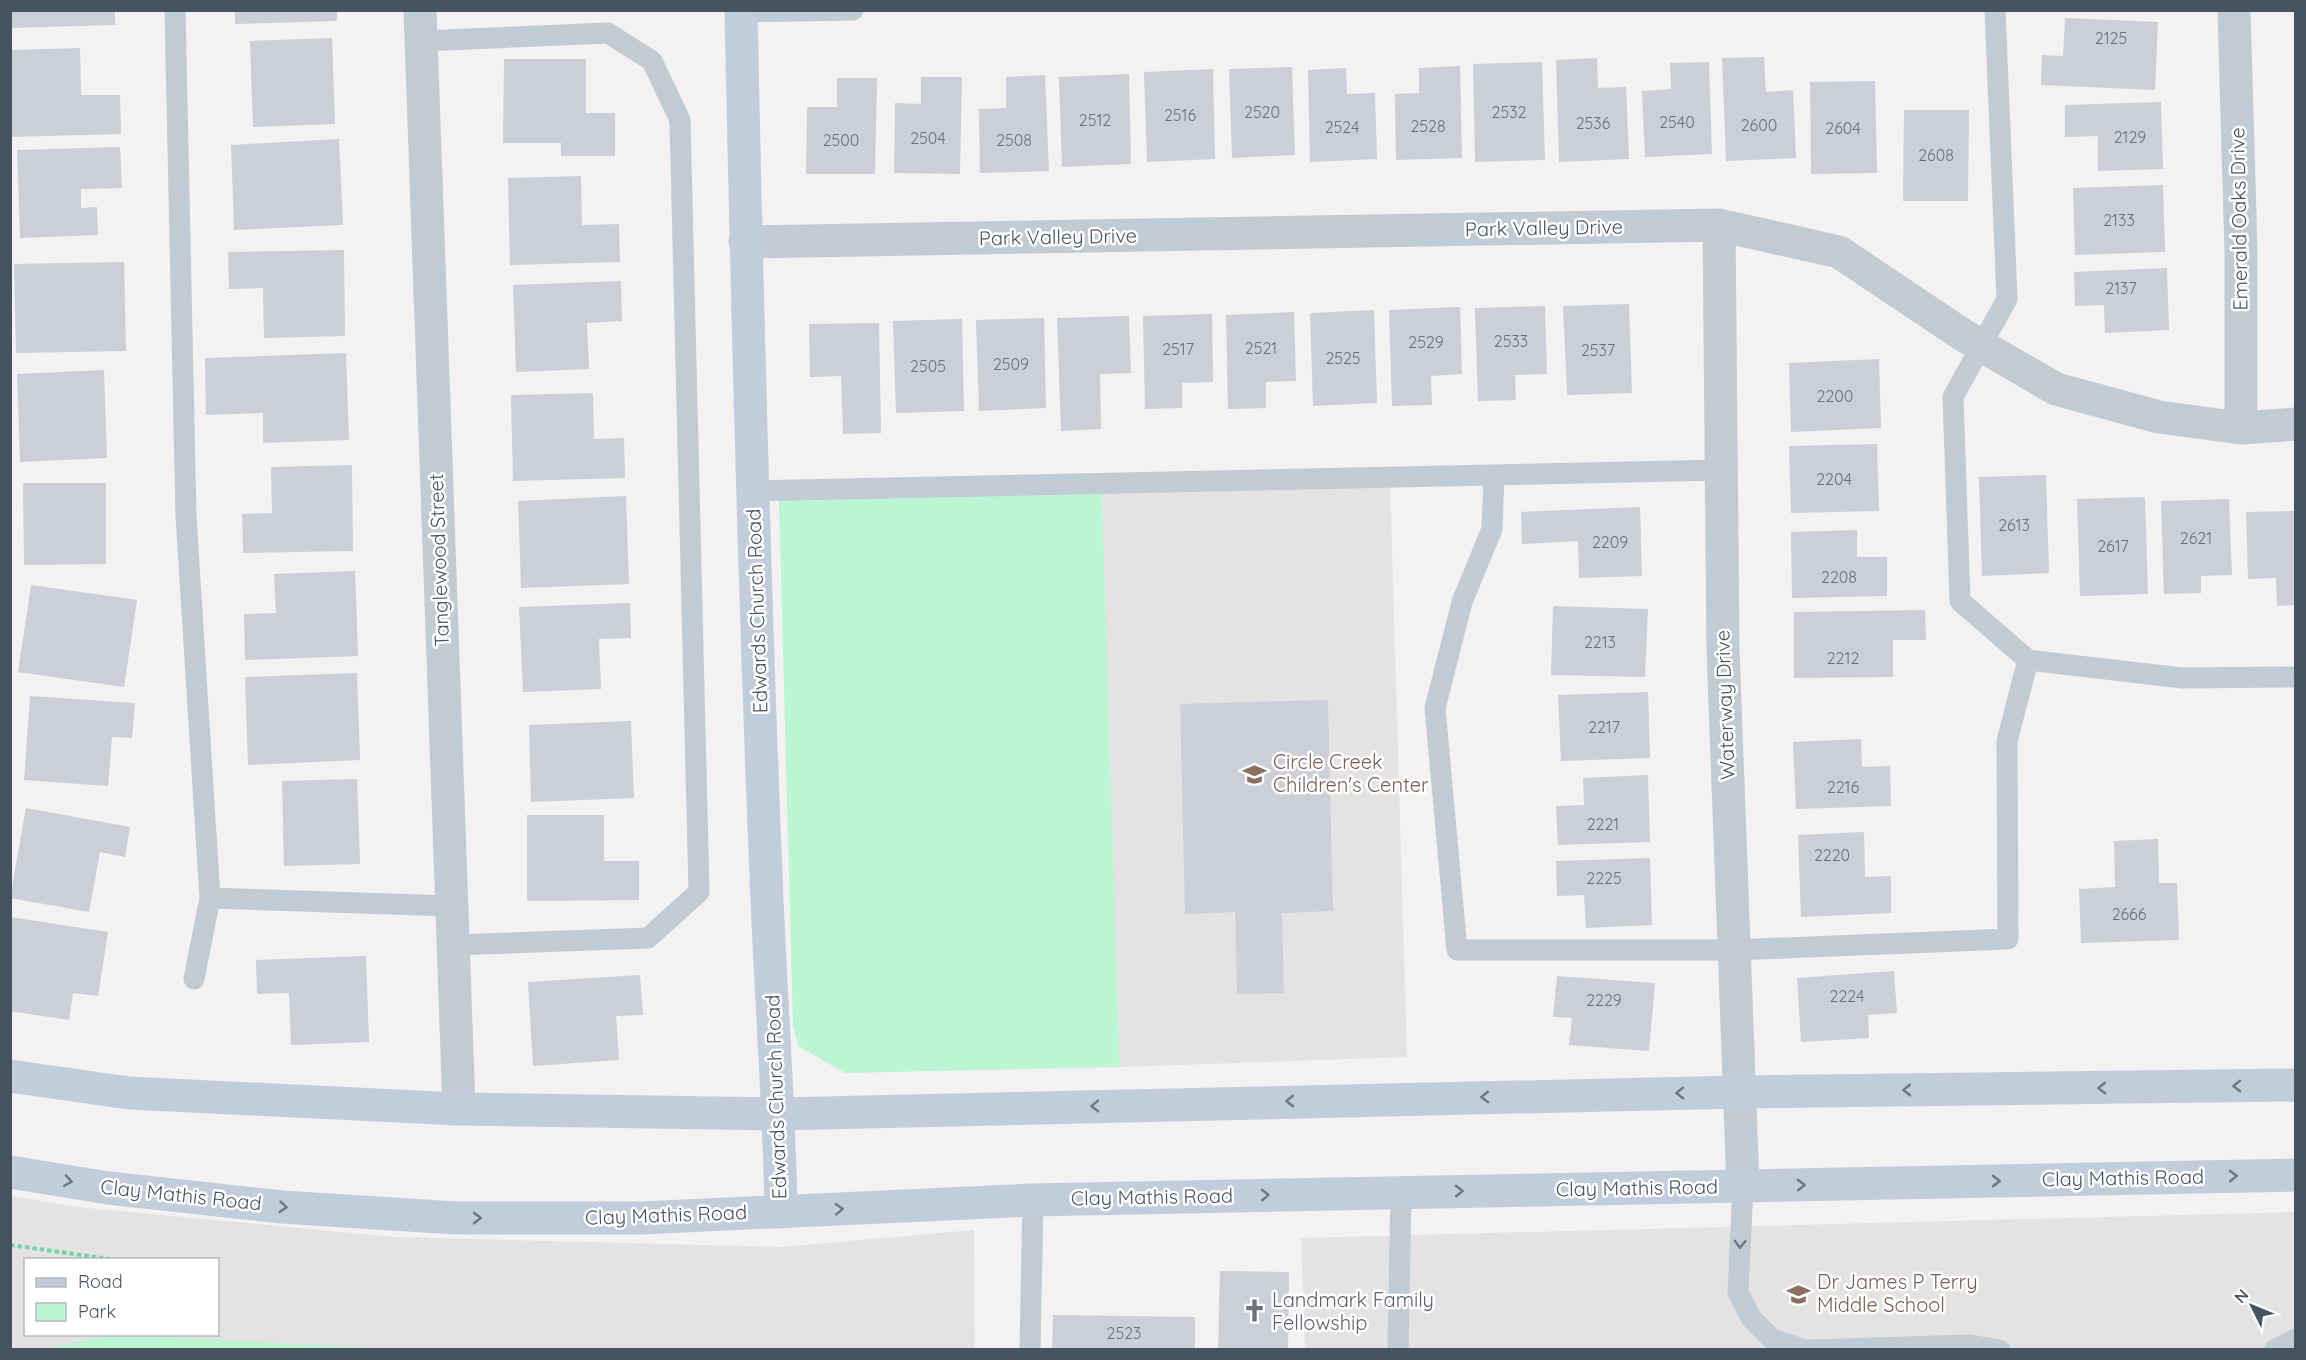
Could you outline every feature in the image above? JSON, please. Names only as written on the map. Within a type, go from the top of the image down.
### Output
[{"type":"main road","name":"Edwards Church Road","points":[[741,11],[745,242],[766,876],[779,1114],[781,1212]]},
{"type":"main road","points":[[10,1076],[129,1093],[459,1109],[779,1114],[1738,1092],[2295,1085]]},
{"type":"main road","name":"Clay Mathis Road","points":[[10,1172],[108,1188],[259,1204],[455,1218],[640,1218],[1033,1200],[2295,1175]]},
{"type":"street","name":"Emerald Oaks Drive","points":[[2234,10],[2241,251],[2241,428]]},
{"type":"street","name":"Tanglewood Street","points":[[420,26],[459,1109]]},
{"type":"street","name":"Park Valley Drive","points":[[745,242],[1719,225],[1839,252],[1982,346],[2056,389],[2159,417],[2241,428],[2295,424]]},
{"type":"street","name":"Waterway Drive","points":[[1719,225],[1723,650],[1743,1186]]},
{"type":"lane","points":[[175,10],[186,516],[210,898],[194,979]]},
{"type":"lane","points":[[741,11],[853,10]]},
{"type":"lane","points":[[1995,10],[2007,299],[1953,397],[1960,602],[2028,660],[2182,678],[2295,677]]},
{"type":"lane","points":[[420,26],[608,33],[652,61],[680,120],[699,891],[648,938],[453,945]]},
{"type":"lane","points":[[754,491],[1721,470]]},
{"type":"lane","points":[[1494,475],[1492,529],[1462,602],[1435,708],[1457,950],[1733,950],[2008,939],[2007,741],[2028,660]]},
{"type":"lane","points":[[210,898],[451,906]]},
{"type":"lane","points":[[1743,1186],[1738,1292],[1751,1318],[1772,1339],[1805,1350]]},
{"type":"lane","points":[[1398,1350],[1401,1192]]},
{"type":"lane","points":[[1030,1350],[1033,1200]]},
{"type":"lane","points":[[2274,1350],[2295,1339]]},
{"type":"lane","points":[[1811,1350],[1970,1345],[2000,1350]]},
{"type":"path","points":[[10,1245],[103,1258]]},
{"type":"shaded area","name":"Circle Creek Children's Center","points":[[1390,482],[1407,1057],[1120,1067],[1102,492]]},
{"type":"shaded area","points":[[10,1196],[77,1207],[395,1237],[782,1247],[974,1230],[975,1349],[11,1349]]},
{"type":"shaded area","name":"Dr James P Terry Middle School","points":[[2295,1212],[2295,1349],[1305,1349],[1301,1238]]},
{"type":"green space","points":[[1102,492],[1120,1067],[845,1073],[798,1046],[793,1025],[779,501]]},
{"type":"green space","points":[[108,1336],[148,1336],[388,1349],[44,1349]]},
{"type":"building","points":[[10,10],[115,10],[115,25],[10,28]]},
{"type":"building","points":[[235,10],[337,10],[337,21],[235,24]]},
{"type":"building","points":[[2065,18],[2158,22],[2155,90],[2041,85],[2042,55],[2063,56]]},
{"type":"building","points":[[332,38],[335,124],[253,127],[250,41]]},
{"type":"building","points":[[80,48],[81,95],[120,95],[121,134],[10,137],[10,50]]},
{"type":"building","points":[[1764,57],[1766,92],[1793,90],[1796,158],[1726,161],[1722,58]]},
{"type":"building","points":[[1597,58],[1598,88],[1626,87],[1629,159],[1559,162],[1556,60]]},
{"type":"building","points":[[504,59],[586,59],[586,113],[615,113],[615,156],[561,156],[561,143],[503,143]]},
{"type":"building","points":[[1542,62],[1545,160],[1475,162],[1473,64]]},
{"type":"building","points":[[1709,62],[1712,154],[1645,157],[1642,91],[1671,89],[1670,63]]},
{"type":"building","points":[[1460,66],[1462,158],[1396,160],[1395,94],[1419,93],[1419,68]]},
{"type":"building","points":[[1292,67],[1295,155],[1232,158],[1229,69]]},
{"type":"building","points":[[1346,68],[1347,94],[1375,93],[1377,159],[1310,162],[1308,70]]},
{"type":"building","points":[[1213,69],[1215,159],[1147,162],[1144,72]]},
{"type":"building","points":[[1129,74],[1131,164],[1062,167],[1059,77]]},
{"type":"building","points":[[1045,75],[1049,171],[980,173],[979,109],[1006,108],[1006,77]]},
{"type":"building","points":[[921,77],[962,77],[960,174],[894,173],[895,103],[921,104]]},
{"type":"building","points":[[837,78],[877,78],[875,174],[806,174],[807,107],[837,107]]},
{"type":"building","points":[[1875,81],[1877,173],[1811,174],[1810,82]]},
{"type":"building","points":[[2161,102],[2163,169],[2098,171],[2098,136],[2065,137],[2065,105]]},
{"type":"building","points":[[1904,110],[1969,110],[1968,201],[1903,201]]},
{"type":"building","points":[[339,139],[343,225],[234,230],[231,145]]},
{"type":"building","points":[[120,147],[122,188],[81,189],[81,208],[97,207],[98,235],[20,238],[17,150]]},
{"type":"building","points":[[581,176],[582,225],[619,224],[620,262],[510,265],[508,178]]},
{"type":"building","points":[[2163,185],[2165,252],[2075,255],[2073,188]]},
{"type":"building","points":[[344,250],[345,336],[264,338],[263,288],[229,289],[228,252]]},
{"type":"building","points":[[124,262],[126,351],[16,353],[14,264]]},
{"type":"building","points":[[2167,268],[2169,330],[2105,333],[2104,305],[2075,306],[2074,272]]},
{"type":"building","points":[[621,281],[622,321],[587,323],[589,369],[516,372],[513,285]]},
{"type":"building","points":[[1629,304],[1632,393],[1567,395],[1563,306]]},
{"type":"building","points":[[1545,306],[1547,374],[1515,375],[1516,400],[1478,401],[1475,308]]},
{"type":"building","points":[[1460,307],[1462,374],[1431,376],[1432,405],[1392,406],[1389,310]]},
{"type":"building","points":[[1374,310],[1377,403],[1313,406],[1310,313]]},
{"type":"building","points":[[1294,312],[1296,381],[1266,382],[1266,408],[1228,409],[1226,315]]},
{"type":"building","points":[[1212,314],[1213,382],[1182,383],[1182,408],[1145,409],[1143,316]]},
{"type":"building","points":[[1129,316],[1131,373],[1100,374],[1101,429],[1061,431],[1057,318]]},
{"type":"building","points":[[1044,318],[1046,408],[979,411],[976,320]]},
{"type":"building","points":[[962,319],[964,411],[896,413],[893,321]]},
{"type":"building","points":[[879,323],[881,433],[843,434],[841,376],[810,377],[809,324]]},
{"type":"building","points":[[346,353],[349,440],[263,443],[263,413],[206,415],[205,358]]},
{"type":"building","points":[[1879,359],[1881,428],[1791,432],[1789,363]]},
{"type":"building","points":[[104,370],[107,458],[20,462],[17,374]]},
{"type":"building","points":[[593,393],[594,439],[624,438],[625,478],[513,481],[511,395]]},
{"type":"building","points":[[1877,444],[1879,511],[1791,513],[1789,446]]},
{"type":"building","points":[[352,465],[353,551],[243,553],[242,514],[272,513],[271,467]]},
{"type":"building","points":[[2046,475],[2049,573],[1982,576],[1979,477]]},
{"type":"building","points":[[23,483],[106,483],[106,564],[24,565]]},
{"type":"building","points":[[626,496],[629,584],[521,588],[518,501]]},
{"type":"building","points":[[2145,497],[2148,594],[2080,596],[2077,499]]},
{"type":"building","points":[[2229,499],[2232,575],[2201,576],[2201,593],[2164,594],[2161,501]]},
{"type":"building","points":[[1640,507],[1642,576],[1579,578],[1578,541],[1522,544],[1521,512]]},
{"type":"building","points":[[2296,511],[2296,605],[2277,606],[2276,578],[2248,579],[2246,512]]},
{"type":"building","points":[[1857,530],[1857,557],[1887,557],[1887,596],[1792,598],[1791,532]]},
{"type":"building","points":[[355,571],[358,656],[245,660],[244,614],[276,613],[274,574]]},
{"type":"building","points":[[31,585],[137,600],[124,687],[18,672]]},
{"type":"building","points":[[630,603],[631,638],[599,639],[601,689],[523,692],[519,607]]},
{"type":"building","points":[[1553,606],[1648,609],[1645,677],[1551,675]]},
{"type":"building","points":[[1925,610],[1926,640],[1893,640],[1893,677],[1794,678],[1794,612]]},
{"type":"building","points":[[357,673],[360,760],[248,765],[245,677]]},
{"type":"building","points":[[1648,692],[1650,758],[1561,761],[1558,695]]},
{"type":"building","points":[[30,696],[135,703],[132,738],[112,737],[108,786],[24,780]]},
{"type":"building","points":[[1328,700],[1333,911],[1282,913],[1284,993],[1237,994],[1235,912],[1185,914],[1180,704]]},
{"type":"building","points":[[631,721],[634,798],[531,802],[529,725]]},
{"type":"building","points":[[1861,739],[1862,767],[1890,766],[1891,806],[1796,809],[1793,742]]},
{"type":"building","points":[[1648,775],[1650,842],[1558,845],[1556,806],[1584,805],[1583,778]]},
{"type":"building","points":[[357,779],[360,864],[284,866],[282,781]]},
{"type":"building","points":[[26,808],[130,827],[125,857],[100,852],[89,912],[10,898]]},
{"type":"building","points":[[527,815],[604,815],[604,861],[639,861],[639,900],[527,901]]},
{"type":"building","points":[[1864,832],[1865,877],[1891,876],[1891,913],[1801,917],[1798,835]]},
{"type":"building","points":[[2158,839],[2159,883],[2177,883],[2179,940],[2081,943],[2079,889],[2115,887],[2114,841]]},
{"type":"building","points":[[1650,858],[1652,925],[1586,928],[1584,895],[1557,896],[1556,861]]},
{"type":"building","points":[[10,917],[108,932],[98,996],[73,993],[69,1020],[10,1011]]},
{"type":"building","points":[[366,956],[369,1042],[291,1045],[289,993],[257,994],[256,960]]},
{"type":"building","points":[[1894,971],[1897,1013],[1868,1015],[1869,1038],[1801,1042],[1797,978]]},
{"type":"building","points":[[640,975],[643,1015],[616,1016],[619,1060],[533,1066],[528,982]]},
{"type":"building","points":[[1557,976],[1655,983],[1649,1051],[1569,1045],[1572,1018],[1553,1017]]},
{"type":"building","name":"Landmark Family Fellowship","points":[[1220,1271],[1289,1272],[1288,1350],[1218,1350]]},
{"type":"building","points":[[1053,1315],[1195,1317],[1195,1350],[1052,1350]]},
{"type":"place","name":"Circle Creek Children's Center","points":[[1255,774]]},
{"type":"place","name":"Dr James P Terry Middle School","points":[[1799,1294]]},
{"type":"place","name":"Landmark Family Fellowship","points":[[1254,1311]]}]
